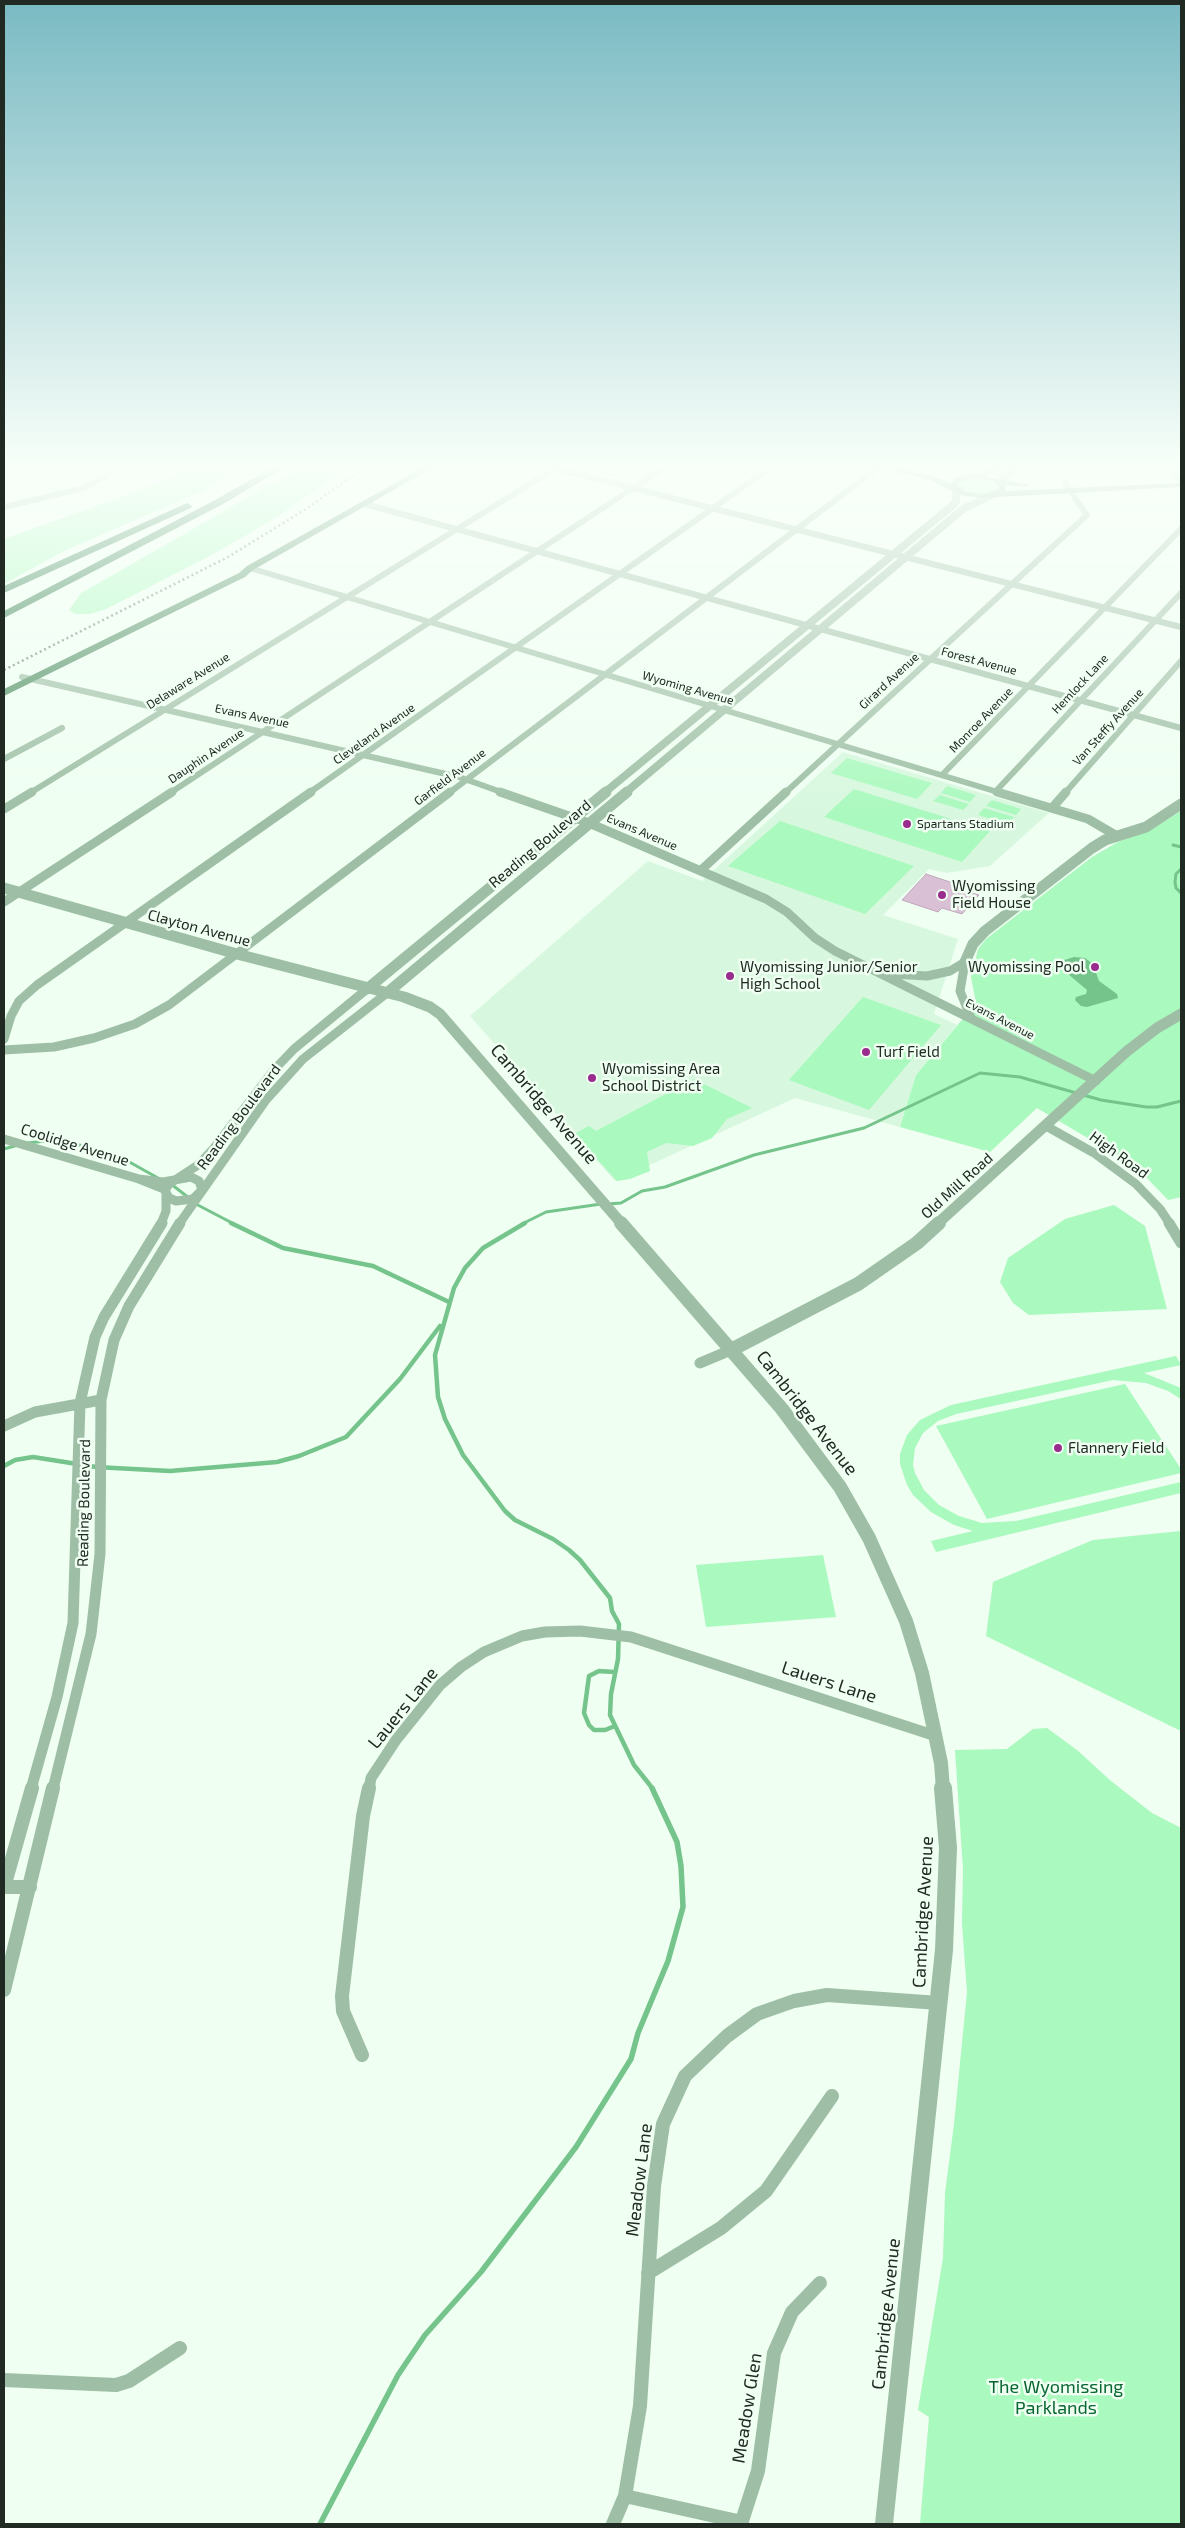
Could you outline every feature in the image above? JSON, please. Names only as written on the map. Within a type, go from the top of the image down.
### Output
[{"type":"highway","points":[[4,590],[24,581]]},
{"type":"highway","points":[[4,607],[53,581]]},
{"type":"highway","points":[[4,615],[69,581]]},
{"type":"highway","points":[[4,624],[83,581]]},
{"type":"main road","points":[[4,686],[26,678],[228,581]]},
{"type":"main road","points":[[4,693],[26,678]]},
{"type":"street","name":"Wyoming Avenue","points":[[292,581],[1052,808],[1094,822],[1117,836]]},
{"type":"street","name":"Delaware Avenue","points":[[4,809],[373,581]]},
{"type":"street","name":"Dauphin Avenue","points":[[4,902],[490,581]]},
{"type":"street","name":"Cleveland Avenue","points":[[4,1039],[10,1016],[19,1001],[37,985],[610,581]]},
{"type":"street","name":"Forest Avenue","points":[[645,581],[1181,728]]},
{"type":"street","name":"Garfield Avenue","points":[[4,1050],[62,1045],[119,1030],[169,1005],[729,581]]},
{"type":"street","name":"Reading Boulevard","points":[[4,1887],[57,1697],[73,1623],[80,1403],[95,1337],[104,1318],[162,1223],[166,1211],[167,1186],[198,1165],[214,1148],[272,1070],[294,1049],[576,818],[860,581]]},
{"type":"street","name":"Reading Boulevard","points":[[4,1990],[91,1634],[100,1554],[101,1400],[114,1340],[126,1312],[200,1193],[266,1100],[303,1059],[387,993],[878,581]]},
{"type":"street","points":[[999,581],[1181,627]]},
{"type":"street","name":"Girard Avenue","points":[[700,871],[1014,581]]},
{"type":"street","name":"Monroe Avenue","points":[[942,775],[1132,581]]},
{"type":"street","name":"Hemlock Lane","points":[[996,791],[1181,593]]},
{"type":"street","name":"Van Steffy Avenue","points":[[1052,808],[1181,661]]},
{"type":"street","name":"Evans Avenue","points":[[26,678],[263,731],[467,780],[576,818],[780,907],[825,945],[1096,1081]]},
{"type":"street","points":[[4,758],[62,728]]},
{"type":"street","points":[[972,1019],[963,1003],[960,991],[965,962],[973,944],[985,931],[1092,848],[1117,836],[1146,827],[1181,804]]},
{"type":"street","name":"Clayton Avenue","points":[[4,888],[237,954],[387,993]]},
{"type":"street","points":[[881,972],[905,976],[927,976],[950,971],[965,962]]},
{"type":"street","name":"Cambridge Avenue","points":[[387,993],[417,1001],[440,1014],[731,1350],[816,1452],[840,1487],[870,1538],[906,1621],[922,1673],[936,1736],[944,1791],[948,1848],[948,1899],[939,2003],[884,2524]]},
{"type":"street","name":"Old Mill Road","points":[[731,1350],[820,1305],[901,1255],[935,1228],[1136,1044],[1181,1014]]},
{"type":"street","name":"High Road","points":[[1046,1126],[1094,1153],[1136,1184],[1160,1209],[1181,1243]]},
{"type":"street","name":"Coolidge Avenue","points":[[4,1139],[158,1186],[172,1200],[182,1202],[193,1199],[200,1193],[202,1184],[196,1179],[186,1177],[155,1182],[138,1179]]},
{"type":"street","points":[[700,1363],[731,1350]]},
{"type":"street","points":[[4,1426],[35,1412],[101,1400]]},
{"type":"street","name":"Lauers Lane","points":[[362,2055],[343,2011],[342,1996],[363,1816],[371,1778],[396,1740],[440,1685],[461,1667],[484,1652],[522,1636],[545,1632],[580,1631],[631,1637],[936,1736]]},
{"type":"street","points":[[4,1887],[30,1887]]},
{"type":"street","name":"Meadow Lane","points":[[613,2524],[625,2496],[640,2406],[654,2186],[663,2124],[685,2076],[727,2036],[756,2014],[794,2001],[828,1995],[939,2003]]},
{"type":"street","points":[[648,2273],[721,2228],[766,2191],[832,2096]]},
{"type":"street","name":"Meadow Glen","points":[[625,2496],[741,2523],[758,2471],[774,2353],[792,2312],[820,2283]]},
{"type":"street","points":[[4,2380],[116,2385],[129,2381],[180,2348]]},
{"type":"shaded area","name":"Wyomissing Junior/Senior High School","points":[[843,752],[1049,813],[990,866],[947,873],[929,869],[883,915],[958,939],[934,1014],[957,1025],[916,1075],[900,1127],[795,1098],[615,1181],[470,1016],[648,861],[702,881]]},
{"type":"shaded area","points":[[1074,957],[1085,958],[1093,964],[1099,981],[1117,994],[1118,998],[1087,1007],[1081,1006],[1075,1000],[1076,997],[1086,994],[1087,990],[1055,963]]},
{"type":"green space","points":[[102,581],[161,581],[106,609],[90,614],[75,614],[69,610],[81,593]]},
{"type":"green space","points":[[847,758],[932,783],[917,799],[831,773]]},
{"type":"green space","points":[[947,786],[976,795],[970,802],[941,793]]},
{"type":"green space","name":"Spartans Stadium","points":[[854,789],[990,831],[962,862],[824,817]]},
{"type":"green space","points":[[940,795],[969,804],[963,810],[933,801]]},
{"type":"green space","points":[[992,800],[1021,809],[1016,815],[986,806]]},
{"type":"green space","points":[[984,808],[1014,817],[1008,824],[978,815]]},
{"type":"green space","points":[[1181,811],[1181,1197],[1168,1200],[1147,1178],[1123,1159],[1037,1108],[990,1152],[900,1127],[916,1075],[976,1003],[971,977],[978,949],[986,939],[1092,857],[1118,842],[1150,830]]},
{"type":"green space","points":[[780,821],[914,866],[865,914],[728,866]]},
{"type":"green space","name":"Turf Field","points":[[863,997],[941,1025],[869,1110],[789,1080]]},
{"type":"green space","points":[[694,1079],[752,1108],[727,1119],[712,1138],[693,1146],[666,1143],[647,1152],[650,1171],[630,1179],[617,1181],[574,1134],[589,1126],[596,1131]]},
{"type":"green space","points":[[1114,1205],[1145,1226],[1167,1309],[1029,1315],[1013,1303],[1000,1282],[1008,1258],[1065,1219]]},
{"type":"green space","points":[[1176,1356],[1181,1365],[1144,1373],[1181,1388],[1181,1399],[1168,1391],[1146,1383],[1113,1380],[956,1414],[938,1421],[923,1433],[915,1448],[913,1465],[924,1490],[939,1505],[959,1516],[982,1523],[1016,1521],[1181,1482],[1181,1493],[936,1552],[931,1541],[973,1531],[954,1525],[931,1512],[913,1495],[907,1485],[900,1464],[900,1454],[907,1435],[920,1420],[951,1405]]},
{"type":"green space","name":"Flannery Field","points":[[1125,1384],[1181,1469],[1181,1473],[987,1519],[936,1426]]},
{"type":"green space","points":[[1181,1531],[1181,1731],[986,1636],[993,1582],[1093,1540]]},
{"type":"green space","points":[[823,1555],[836,1617],[706,1627],[696,1565]]},
{"type":"green space","name":"The Wyomissing Parklands","points":[[1047,1728],[1077,1750],[1111,1781],[1152,1813],[1181,1828],[1181,2524],[920,2524],[929,2417],[918,2410],[943,2258],[945,2193],[967,1992],[962,1923],[963,1869],[955,1750],[1007,1749],[1033,1729]]},
{"type":"building","name":"Wyomissing Field House","points":[[926,874],[962,886],[959,889],[979,895],[962,914],[942,908],[938,912],[902,900]]},
{"type":"waterway","points":[[1173,845],[1181,847]]},
{"type":"waterway","points":[[1181,869],[1176,874],[1175,882],[1176,888],[1181,893]]},
{"type":"waterway","points":[[608,1204],[621,1203],[642,1191],[665,1187],[754,1155],[864,1128],[980,1073],[1020,1077],[1101,1100],[1146,1107],[1157,1107],[1181,1101]]},
{"type":"waterway","points":[[28,1143],[46,1141],[86,1146],[124,1159],[158,1178]]},
{"type":"waterway","points":[[4,1149],[18,1145]]},
{"type":"waterway","points":[[171,1184],[189,1198]]},
{"type":"waterway","points":[[194,1203],[234,1224]]},
{"type":"waterway","points":[[522,1224],[546,1212],[601,1204]]},
{"type":"waterway","points":[[231,1223],[283,1248],[373,1266],[449,1302]]},
{"type":"waterway","points":[[525,1223],[483,1248],[465,1268],[454,1288],[435,1355],[438,1397],[445,1419],[463,1455],[505,1511],[515,1520],[553,1539],[569,1550],[580,1560],[610,1598],[612,1611],[619,1624],[618,1659],[611,1694],[610,1715],[634,1765],[653,1789]]},
{"type":"waterway","points":[[4,1466],[15,1460],[33,1457],[96,1467],[170,1471],[277,1462],[299,1456],[346,1437],[400,1379],[440,1326]]},
{"type":"waterway","points":[[614,1672],[599,1671],[589,1676],[584,1713],[589,1725],[594,1730],[605,1730],[615,1726]]},
{"type":"waterway","points":[[320,2524],[398,2375],[425,2335],[481,2272],[576,2147],[631,2059],[638,2033],[668,1961],[683,1907],[681,1866],[677,1842],[652,1788]]},
{"type":"railway","points":[[4,670],[180,581]]},
{"type":"place","name":"Spartans Stadium","points":[[907,824]]},
{"type":"place","name":"Wyomissing Field House","points":[[942,895]]},
{"type":"place","name":"Wyomissing Pool","points":[[1095,967]]},
{"type":"place","name":"Wyomissing Junior/Senior High School","points":[[730,976]]},
{"type":"place","name":"Turf Field","points":[[866,1052]]},
{"type":"place","name":"Wyomissing Area School District","points":[[592,1078]]},
{"type":"place","name":"Flannery Field","points":[[1058,1448]]}]
